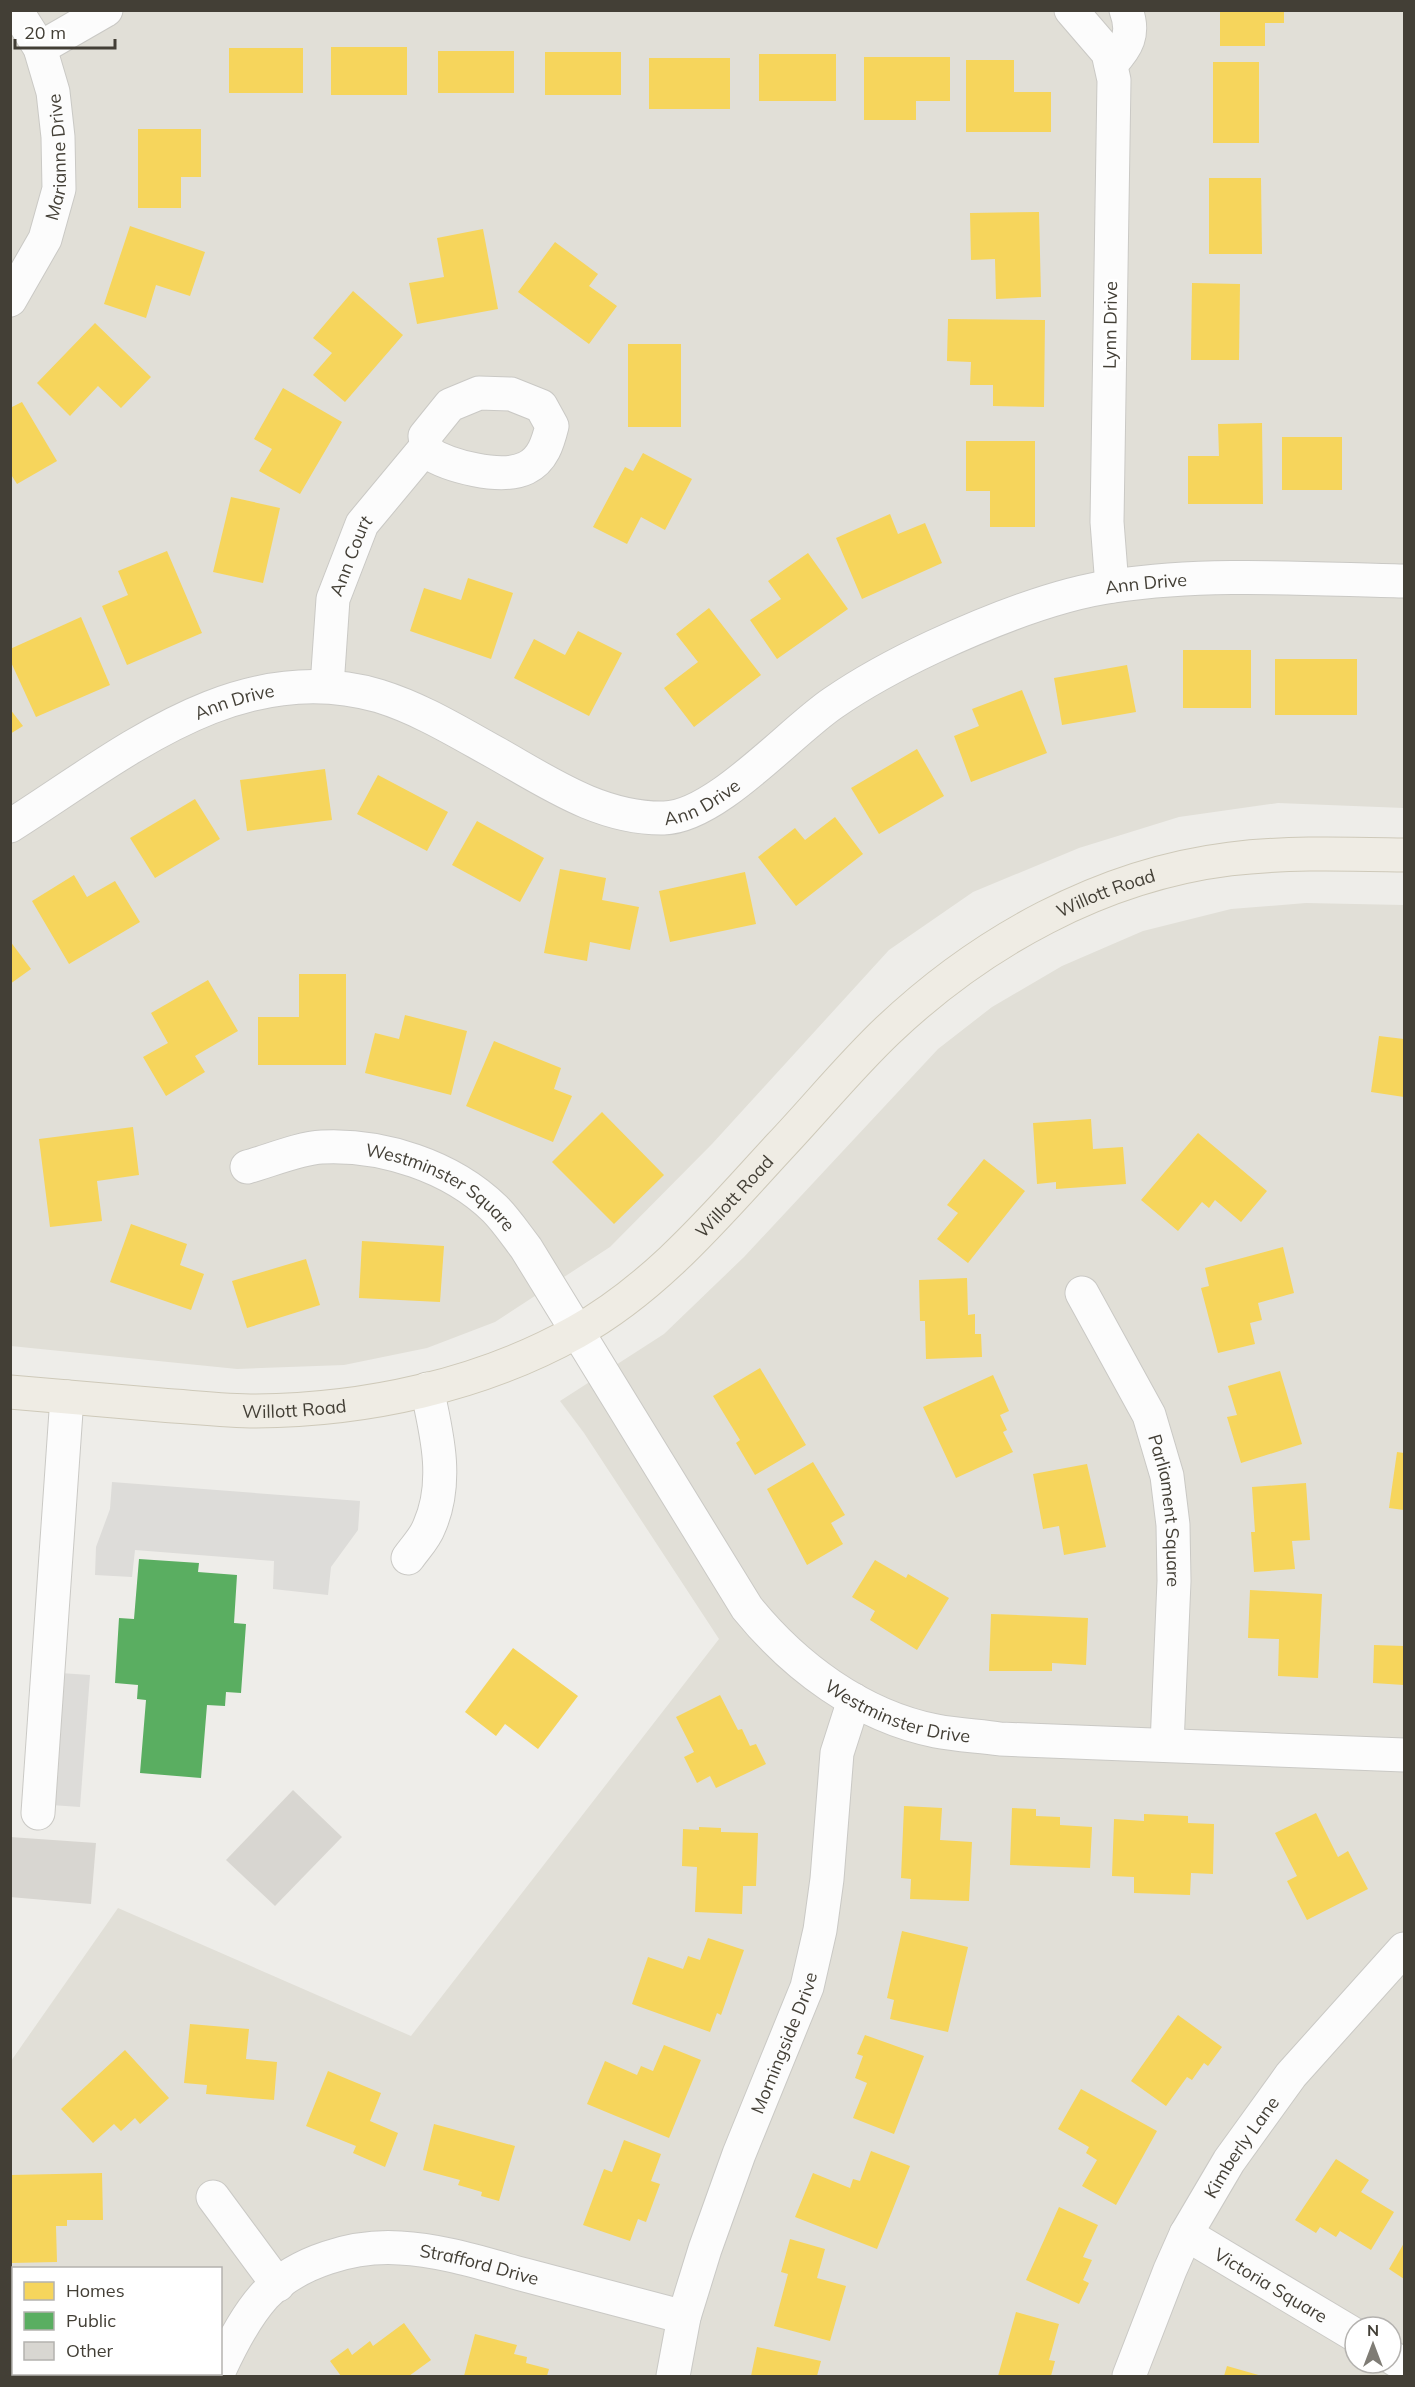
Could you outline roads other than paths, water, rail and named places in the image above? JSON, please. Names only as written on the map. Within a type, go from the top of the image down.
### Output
[{"type":"main road","name":"Willott Road","points":[[10,1392],[252,1411],[321,1408],[388,1399],[474,1376],[575,1332],[625,1300],[704,1228],[884,1033],[955,973],[999,943],[1074,904],[1124,885],[1217,862],[1288,855],[1404,855]]},
{"type":"street","name":"Marianne Drive","points":[[10,300],[45,240],[59,189],[58,137],[53,92],[40,48],[16,10]]},
{"type":"street","points":[[40,48],[106,10]]},
{"type":"street","name":"Lynn Drive","points":[[1071,10],[1108,53],[1114,80],[1107,522],[1112,586]]},
{"type":"street","points":[[1111,64],[1123,51],[1131,37],[1131,23],[1126,10]]},
{"type":"street","name":"Ann Court","points":[[327,686],[333,598],[362,524],[426,447]]},
{"type":"street","name":"Ann Drive","points":[[10,826],[172,723],[224,700],[282,686],[327,686],[378,696],[432,717],[577,800],[626,815],[669,818],[712,801],[832,703],[932,648],[1042,604],[1112,586],[1245,579],[1404,581]]},
{"type":"street","name":"Westminster Square","points":[[247,1167],[321,1147],[378,1151],[428,1165],[467,1186],[495,1209],[526,1248],[575,1332]]},
{"type":"street","name":"Parliament Square","points":[[1082,1293],[1149,1415],[1167,1476],[1173,1524],[1174,1581],[1167,1745]]},
{"type":"street","name":"Westminster Drive","points":[[575,1332],[644,1438],[747,1608],[773,1639],[798,1662],[854,1700],[894,1719],[935,1731],[1000,1739],[1404,1755]]},
{"type":"street","points":[[408,1558],[429,1528],[438,1497],[440,1467],[438,1439],[427,1389]]},
{"type":"street","points":[[38,1813],[67,1397]]},
{"type":"street","name":"Morningside Drive","points":[[673,2376],[684,2317],[705,2249],[739,2154],[807,1987],[820,1930],[827,1879],[837,1753],[854,1700]]},
{"type":"street","name":"Kimberly Lane","points":[[1129,2376],[1186,2234],[1229,2161],[1291,2075],[1404,1948]]},
{"type":"street","points":[[213,2197],[278,2285]]},
{"type":"street","name":"Victoria Square","points":[[1186,2234],[1343,2328]]},
{"type":"street","name":"Strafford Drive","points":[[222,2365],[246,2321],[266,2294],[291,2275],[327,2258],[359,2250],[399,2248],[459,2257],[684,2317]]}]
